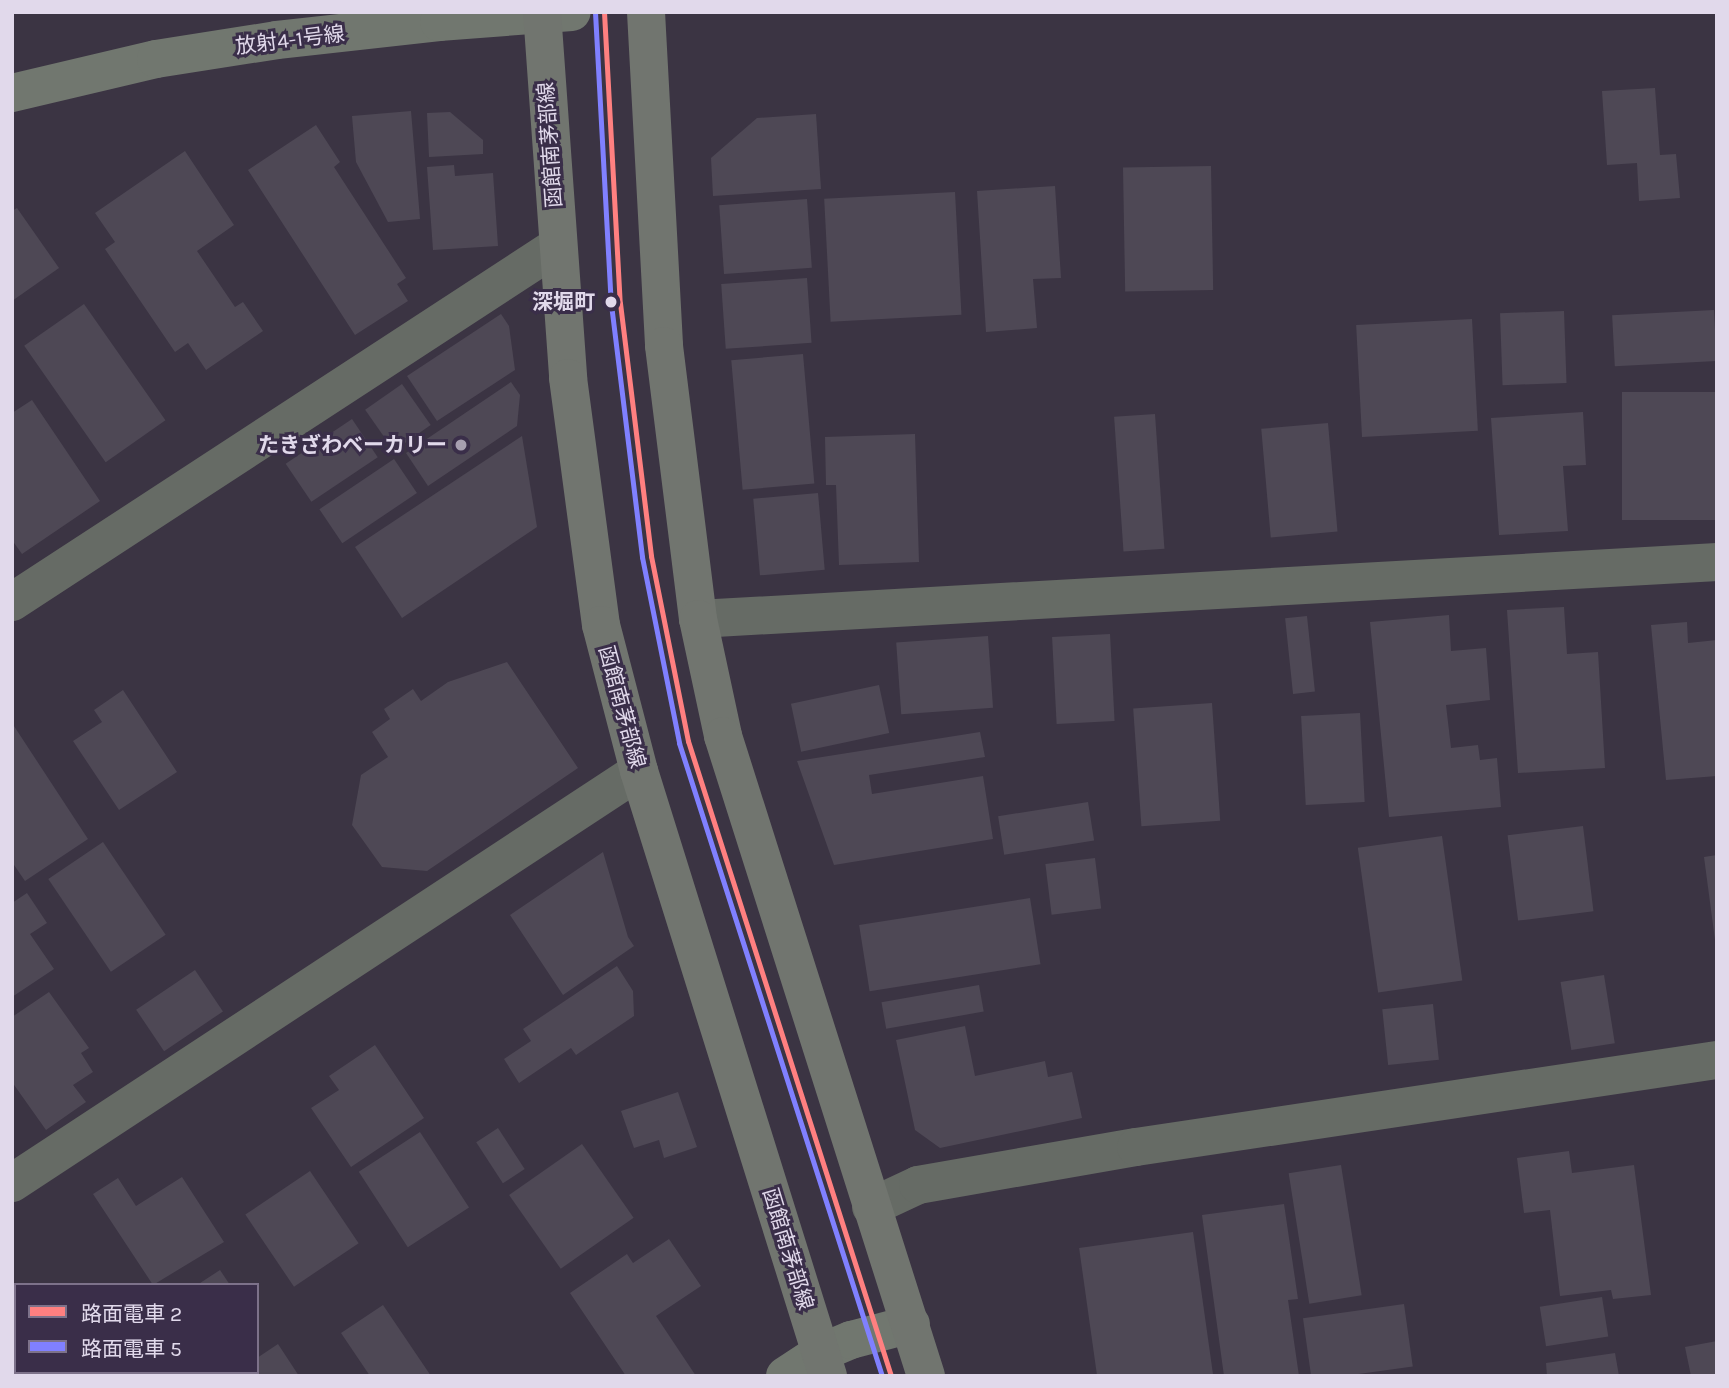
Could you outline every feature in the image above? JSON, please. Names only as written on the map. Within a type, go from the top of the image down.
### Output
[{"type":"main road","points":[[646,12],[664,346],[698,619],[723,736],[926,1376]]},
{"type":"main road","name":"函館南茅部線","points":[[552,14],[556,247],[568,378],[601,625],[639,771],[824,1364]]},
{"type":"street","name":"放射4-1号線","points":[[12,93],[156,59],[264,42],[439,22],[552,14]]},
{"type":"street","points":[[12,602],[556,247]]},
{"type":"street","points":[[698,619],[1717,562]]},
{"type":"street","points":[[12,1183],[639,771]]},
{"type":"street","points":[[871,1207],[918,1185],[1109,1151],[1717,1060]]},
{"type":"street","points":[[785,1376],[824,1364],[851,1340],[911,1324]]},
{"type":"building","points":[[1655,88],[1660,155],[1676,154],[1680,198],[1639,201],[1637,163],[1607,165],[1602,91]]},
{"type":"building","points":[[411,111],[420,219],[388,222],[356,162],[352,116]]},
{"type":"building","points":[[450,112],[483,140],[483,154],[429,157],[427,113]]},
{"type":"building","points":[[816,114],[821,189],[713,196],[711,158],[757,118]]},
{"type":"building","points":[[316,125],[340,162],[334,167],[406,278],[397,284],[408,301],[355,335],[248,170]]},
{"type":"building","points":[[185,151],[234,225],[197,251],[235,307],[243,302],[263,331],[206,370],[188,343],[175,352],[105,249],[115,242],[95,213]]},
{"type":"building","points":[[454,165],[455,176],[493,173],[498,246],[433,250],[427,167]]},
{"type":"building","points":[[1211,166],[1213,290],[1125,292],[1123,168]]},
{"type":"building","points":[[1055,186],[1061,278],[1033,279],[1037,328],[986,332],[977,191]]},
{"type":"building","points":[[955,192],[961,315],[831,322],[824,199]]},
{"type":"building","points":[[807,199],[812,268],[724,274],[719,205]]},
{"type":"building","points":[[17,208],[59,268],[12,301],[12,211]]},
{"type":"building","points":[[807,278],[812,343],[726,349],[721,284]]},
{"type":"building","points":[[84,304],[165,420],[106,462],[24,346]]},
{"type":"building","points":[[1714,310],[1717,361],[1615,366],[1612,315]]},
{"type":"building","points":[[1564,311],[1567,383],[1503,385],[1500,313]]},
{"type":"building","points":[[501,314],[509,326],[515,370],[437,421],[407,376]]},
{"type":"building","points":[[1472,319],[1478,431],[1362,437],[1356,325]]},
{"type":"building","points":[[803,354],[814,484],[743,490],[731,360]]},
{"type":"building","points":[[511,382],[520,395],[517,426],[428,486],[406,453]]},
{"type":"building","points":[[402,384],[431,425],[394,451],[365,410]]},
{"type":"building","points":[[1622,392],[1717,392],[1717,520],[1622,520]]},
{"type":"building","points":[[32,400],[100,501],[22,554],[12,540],[12,413]]},
{"type":"building","points":[[1583,412],[1586,465],[1563,466],[1568,531],[1499,535],[1491,418]]},
{"type":"building","points":[[1155,414],[1164,549],[1124,552],[1114,417]]},
{"type":"building","points":[[352,419],[378,457],[311,502],[286,464]]},
{"type":"building","points":[[1328,423],[1337,532],[1271,537],[1261,429]]},
{"type":"building","points":[[915,434],[919,562],[839,565],[836,485],[826,485],[825,437]]},
{"type":"building","points":[[522,436],[537,527],[402,618],[355,547]]},
{"type":"building","points":[[394,459],[417,493],[342,543],[319,509]]},
{"type":"building","points":[[818,493],[825,570],[760,575],[753,499]]},
{"type":"building","points":[[1564,607],[1567,654],[1598,652],[1605,768],[1518,773],[1507,610]]},
{"type":"building","points":[[1449,615],[1451,651],[1486,648],[1490,700],[1446,705],[1451,748],[1478,745],[1480,760],[1497,758],[1501,807],[1389,817],[1370,622]]},
{"type":"building","points":[[1307,616],[1315,692],[1293,694],[1285,618]]},
{"type":"building","points":[[1687,622],[1688,643],[1717,640],[1717,776],[1666,780],[1651,625]]},
{"type":"building","points":[[1110,634],[1115,721],[1057,724],[1052,637]]},
{"type":"building","points":[[988,636],[993,708],[901,714],[896,642]]},
{"type":"building","points":[[507,662],[578,768],[427,871],[382,867],[352,825],[361,775],[388,757],[372,732],[390,719],[384,709],[413,689],[421,701],[448,682]]},
{"type":"building","points":[[879,685],[889,733],[801,752],[791,704]]},
{"type":"building","points":[[123,690],[177,772],[119,810],[73,741],[102,722],[94,710]]},
{"type":"building","points":[[1212,703],[1220,821],[1141,826],[1133,709]]},
{"type":"building","points":[[1360,713],[1365,802],[1306,805],[1301,716]]},
{"type":"building","points":[[12,723],[88,839],[25,881],[12,862]]},
{"type":"building","points":[[980,732],[985,757],[869,775],[872,794],[983,776],[993,839],[834,865],[797,761]]},
{"type":"building","points":[[1088,802],[1094,841],[1004,855],[998,816]]},
{"type":"building","points":[[1583,826],[1593,911],[1518,921],[1508,835]]},
{"type":"building","points":[[1442,836],[1462,981],[1378,992],[1358,848]]},
{"type":"building","points":[[103,842],[166,935],[111,972],[48,879]]},
{"type":"building","points":[[603,852],[628,937],[634,946],[563,995],[510,915]]},
{"type":"building","points":[[1717,855],[1717,940],[1715,940],[1704,857]]},
{"type":"building","points":[[1095,858],[1101,909],[1052,915],[1045,864]]},
{"type":"building","points":[[27,893],[47,923],[30,934],[54,969],[12,997],[12,903]]},
{"type":"building","points":[[1030,898],[1040,964],[870,991],[859,925]]},
{"type":"building","points":[[617,966],[633,991],[634,1016],[576,1055],[571,1048],[519,1083],[504,1059],[531,1041],[523,1029]]},
{"type":"building","points":[[195,970],[223,1011],[164,1051],[136,1010]]},
{"type":"building","points":[[1604,975],[1615,1043],[1571,1050],[1561,982]]},
{"type":"building","points":[[979,985],[984,1012],[886,1029],[882,1002]]},
{"type":"building","points":[[49,992],[89,1048],[81,1053],[93,1072],[73,1085],[86,1102],[46,1130],[12,1082],[12,1017]]},
{"type":"building","points":[[1433,1004],[1439,1060],[1388,1065],[1382,1009]]},
{"type":"building","points":[[965,1026],[975,1076],[1045,1061],[1048,1077],[1072,1072],[1082,1118],[940,1148],[915,1130],[896,1040]]},
{"type":"building","points":[[375,1045],[424,1118],[351,1167],[311,1108],[339,1090],[329,1076]]},
{"type":"building","points":[[678,1092],[697,1147],[664,1158],[659,1140],[634,1148],[621,1111]]},
{"type":"building","points":[[498,1128],[525,1169],[503,1183],[476,1142]]},
{"type":"building","points":[[420,1132],[469,1207],[408,1247],[359,1172]]},
{"type":"building","points":[[582,1144],[634,1218],[561,1269],[509,1195]]},
{"type":"building","points":[[1569,1151],[1572,1173],[1634,1165],[1651,1295],[1613,1299],[1611,1290],[1560,1296],[1550,1210],[1524,1213],[1517,1158]]},
{"type":"building","points":[[1341,1165],[1362,1295],[1309,1304],[1289,1173]]},
{"type":"building","points":[[310,1171],[359,1243],[294,1287],[245,1215]]},
{"type":"building","points":[[182,1177],[224,1242],[156,1283],[152,1283],[93,1194],[118,1178],[136,1206]]},
{"type":"building","points":[[1284,1204],[1298,1299],[1288,1300],[1299,1376],[1224,1376],[1202,1215]]},
{"type":"building","points":[[1193,1232],[1213,1376],[1097,1376],[1079,1248]]},
{"type":"building","points":[[669,1239],[701,1286],[656,1316],[696,1376],[626,1376],[570,1293],[627,1254],[633,1263]]},
{"type":"building","points":[[220,1270],[229,1283],[200,1283]]},
{"type":"building","points":[[1602,1297],[1608,1337],[1546,1346],[1540,1307]]},
{"type":"building","points":[[1404,1304],[1413,1366],[1344,1376],[1311,1376],[1303,1318]]},
{"type":"building","points":[[383,1305],[431,1376],[370,1376],[341,1333]]},
{"type":"building","points":[[1717,1341],[1717,1376],[1691,1376],[1685,1347]]},
{"type":"building","points":[[278,1344],[299,1376],[232,1376],[259,1374],[259,1357]]},
{"type":"building","points":[[1615,1353],[1619,1376],[1547,1376],[1546,1363]]},
{"type":"building","points":[[80,1374],[144,1374],[144,1376]]},
{"type":"tram line","name":"5","points":[[595,12],[611,304],[642,557],[679,743],[882,1376]]},
{"type":"tram line","name":"2","points":[[604,12],[620,303],[651,556],[688,741],[891,1376]]},
{"type":"place","name":"深堀町","points":[[611,302]]},
{"type":"place","name":"たきざわベーカリー","points":[[461,445]]}]
